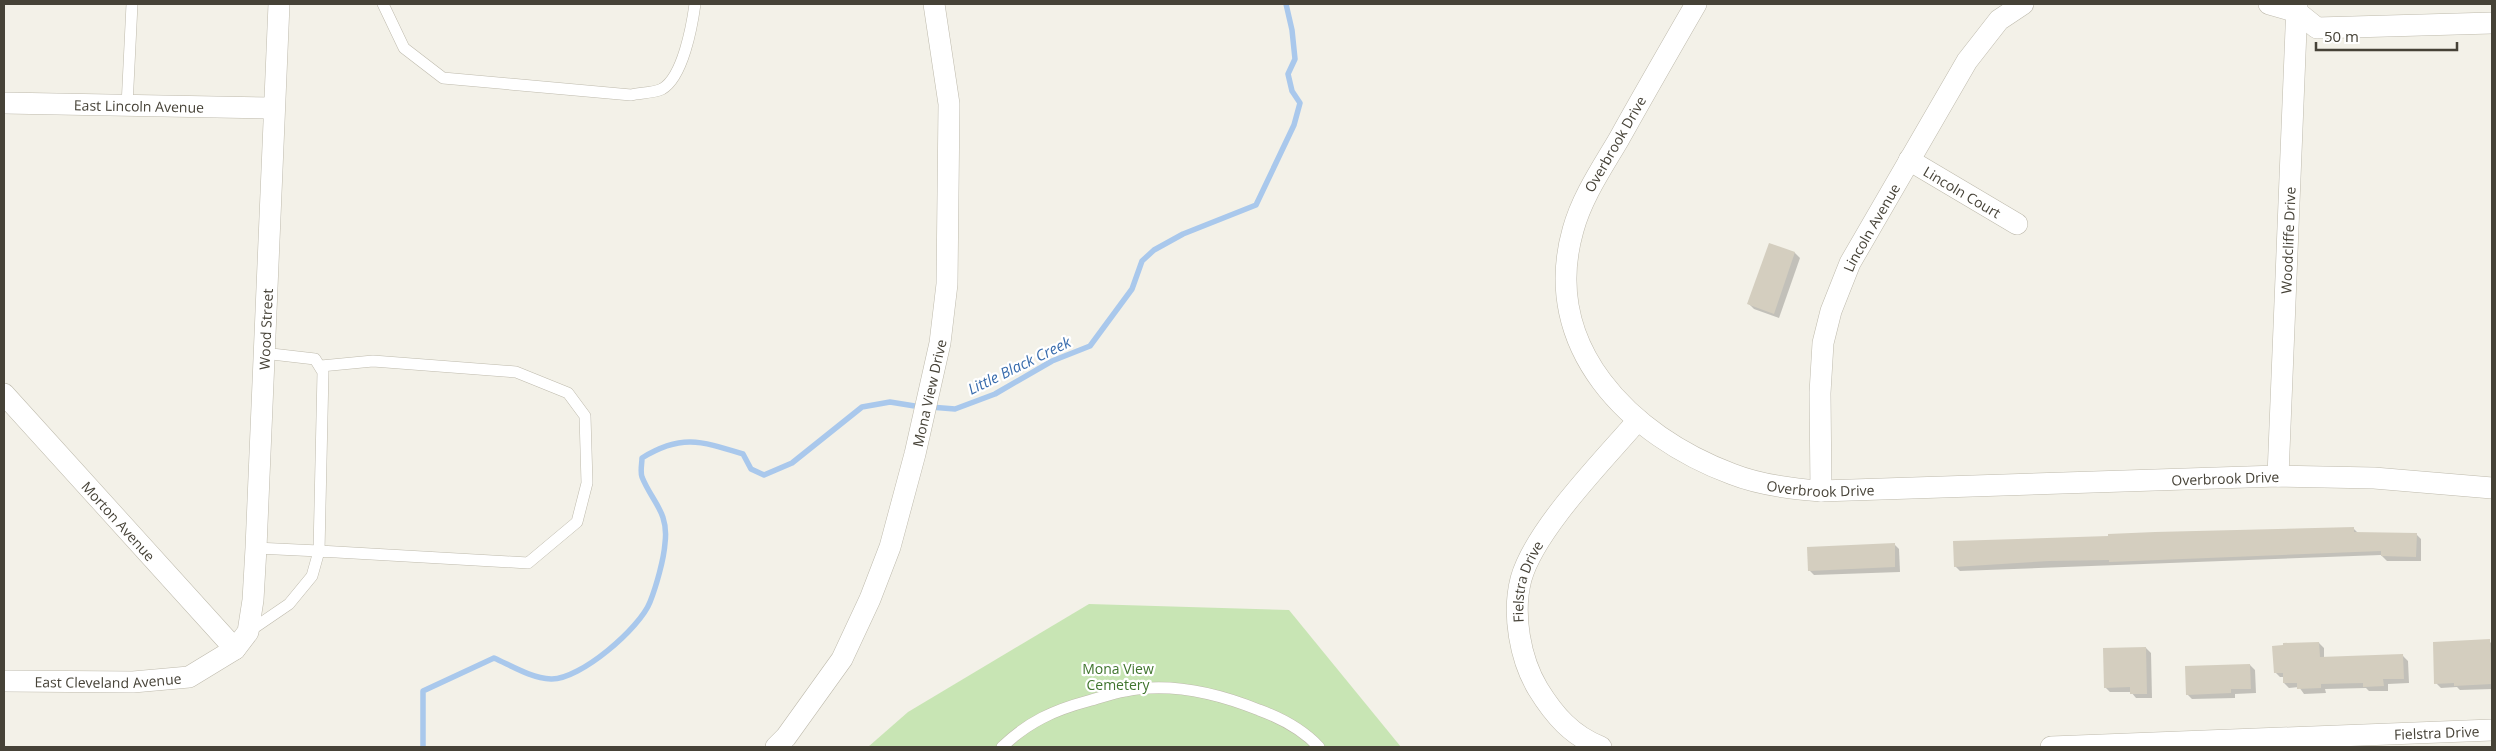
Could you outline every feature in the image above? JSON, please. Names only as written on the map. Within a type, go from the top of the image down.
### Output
[{"type":"street","name":"Wood Street","points":[[235,649],[248,632],[253,600],[279,4]]},
{"type":"street","name":"Mona View Drive","points":[[776,747],[786,737],[842,659],[870,599],[890,548],[923,421],[940,343],[946,294],[949,219],[949,104],[934,4]]},
{"type":"street","name":"Overbrook Drive","points":[[1696,4],[1580,206],[1567,256],[1569,302],[1577,338],[1592,369],[1614,398],[1638,420],[1668,442],[1703,462],[1733,474],[1793,489],[1821,491],[2278,476],[2374,478],[2492,488]]},
{"type":"street","name":"Lincoln Avenue","points":[[1821,491],[1820,393],[1823,343],[1831,311],[1850,263],[1967,61],[1999,20],[2023,4]]},
{"type":"street","points":[[2269,4],[2297,8],[2317,28],[2492,23]]},
{"type":"street","name":"Woodcliffe Drive","points":[[2278,476],[2297,8]]},
{"type":"street","name":"East Lincoln Avenue","points":[[4,103],[274,108]]},
{"type":"street","name":"Lincoln Court","points":[[1909,160],[2017,224]]},
{"type":"street","name":"Morton Avenue","points":[[4,394],[235,649]]},
{"type":"street","name":"Fielstra Drive","points":[[1601,747],[1568,729],[1550,708],[1530,676],[1522,646],[1518,615],[1522,579],[1538,543],[1563,508],[1638,420]]},
{"type":"street","name":"East Cleveland Avenue","points":[[4,681],[133,682],[189,677],[235,649]]},
{"type":"street","name":"Fielstra Drive","points":[[2051,747],[2492,730]]},
{"type":"lane","points":[[127,106],[132,4]]},
{"type":"lane","points":[[383,4],[404,48],[443,78],[631,95],[662,89],[679,68],[693,22],[695,4]]},
{"type":"lane","points":[[248,632],[289,604],[312,576],[319,551],[323,372],[316,359],[263,353]]},
{"type":"lane","points":[[256,548],[528,562],[577,522],[587,483],[585,416],[568,393],[516,372],[373,361],[321,366]]},
{"type":"lane","points":[[1002,747],[1034,721],[1074,705],[1125,691],[1158,688],[1196,691],[1242,703],[1284,720],[1319,747]]},
{"type":"green space","name":"Mona View Cemetery","points":[[1089,604],[1289,610],[1401,747],[868,747],[908,712]]},
{"type":"building","points":[[1769,243],[1795,252],[1774,314],[1747,304]]},
{"type":"building","points":[[2354,527],[2354,532],[2417,533],[2416,557],[2381,556],[2381,551],[2109,562],[2109,560],[2049,561],[1954,567],[1953,541],[2108,536],[2108,534],[2155,532]]},
{"type":"building","points":[[1895,543],[1895,567],[1808,571],[1807,547]]},
{"type":"building","points":[[2490,639],[2492,684],[2454,686],[2454,683],[2434,684],[2433,642]]},
{"type":"building","points":[[2319,642],[2320,657],[2403,654],[2404,679],[2383,679],[2384,686],[2363,687],[2363,683],[2321,684],[2321,688],[2297,689],[2297,683],[2283,683],[2283,673],[2274,673],[2272,646],[2283,645],[2283,643]]},
{"type":"building","points":[[2146,647],[2147,694],[2130,694],[2130,687],[2104,688],[2103,648]]},
{"type":"building","points":[[2250,664],[2251,689],[2231,689],[2231,693],[2186,695],[2185,666]]},
{"type":"waterway","name":"Little Black Creek","points":[[930,407],[955,409],[995,394],[1052,361],[1090,346],[1132,289],[1142,261],[1154,250],[1183,234],[1256,205],[1294,125],[1300,103],[1292,91],[1288,74],[1295,59],[1292,30],[1286,4]]},
{"type":"waterway","name":"Little Black Creek","points":[[423,747],[423,691],[494,658],[536,676],[551,679],[563,677],[577,671],[608,651],[644,613],[655,589],[666,532],[659,508],[642,477],[642,458],[668,445],[691,442],[703,443],[743,454],[751,469],[764,475],[792,463],[862,407],[890,402],[921,407]]}]
